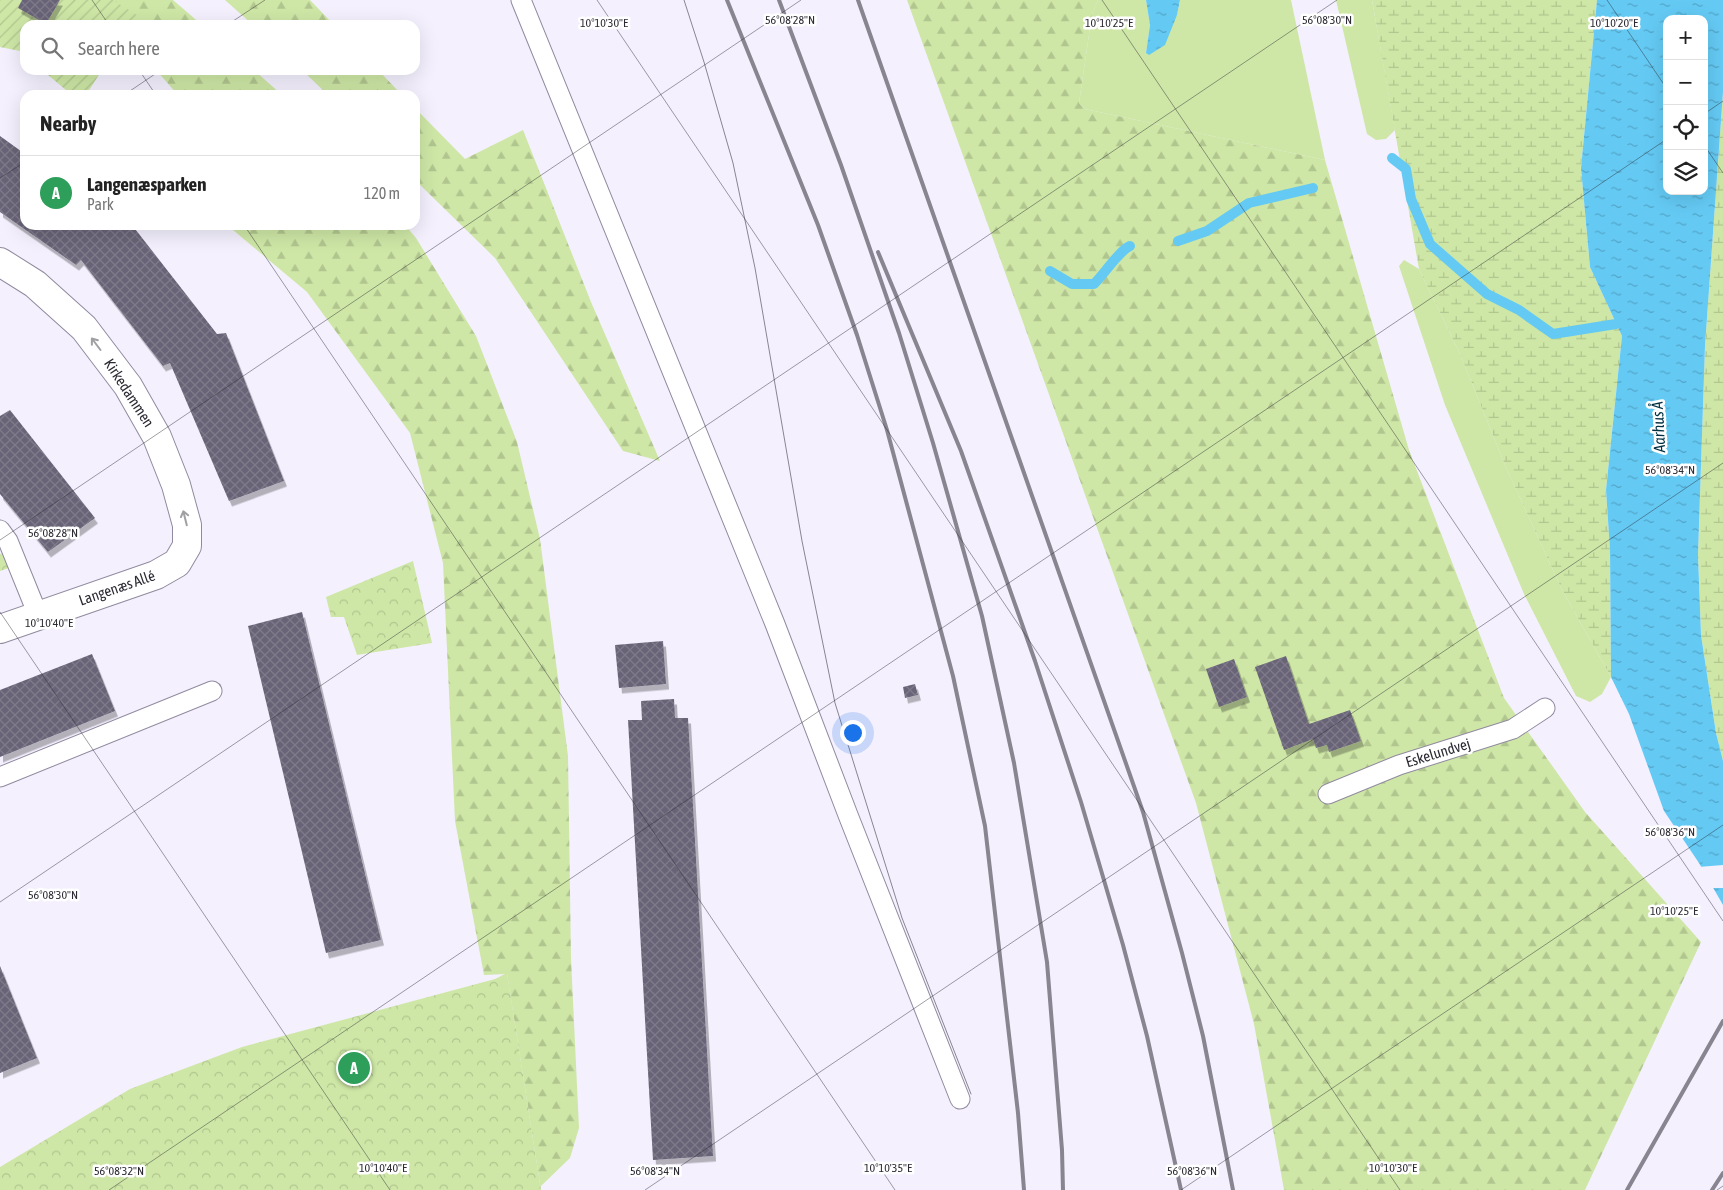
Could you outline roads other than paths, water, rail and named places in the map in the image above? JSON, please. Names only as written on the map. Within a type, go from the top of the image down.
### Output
[{"type":"street","name":"Kirkedammen","points":[[0,262],[35,284],[84,328],[128,386],[157,437],[178,493],[187,526],[187,546],[177,563]]},
{"type":"street","name":"Langenæs Allé","points":[[0,629],[156,575],[177,563]]},
{"type":"lane","points":[[520,0],[775,624],[848,816],[960,1099]]},
{"type":"lane","points":[[0,530],[8,541],[38,615]]},
{"type":"lane","points":[[0,777],[212,691]]},
{"type":"lane","name":"Eskelundvej","points":[[1328,794],[1399,765],[1514,729],[1545,708]]},
{"type":"water","points":[[1146,0],[1180,0],[1177,15],[1165,45],[1149,55],[1146,53],[1150,25]]},
{"type":"water","name":"Aarhus Å","points":[[1597,0],[1723,0],[1723,92],[1705,346],[1698,555],[1701,635],[1716,733],[1723,761],[1723,905],[1699,863],[1664,811],[1629,714],[1611,677],[1610,550],[1606,490],[1622,336],[1590,267],[1581,168]]},
{"type":"waterway","points":[[1392,158],[1406,169],[1411,199],[1430,244],[1487,294],[1519,310],[1553,334],[1616,324]]},
{"type":"waterway","points":[[1178,241],[1207,231],[1249,203],[1313,188]]},
{"type":"waterway","points":[[1050,271],[1072,284],[1094,284],[1117,257],[1130,246]]},
{"type":"tram line","points":[[684,0],[733,163],[755,268],[802,541],[835,703],[902,918],[971,1094]]},
{"type":"railway","points":[[727,0],[818,225],[857,335],[887,430],[953,676],[985,826],[1018,1113],[1024,1190]]},
{"type":"railway","points":[[779,0],[841,165],[899,333],[933,443],[982,616],[1014,763],[1047,962],[1062,1150],[1063,1190]]},
{"type":"railway","points":[[858,0],[1143,812],[1203,1036],[1233,1190]]},
{"type":"railway","points":[[878,252],[961,451],[1035,661],[1081,802],[1123,945],[1147,1036],[1181,1190]]},
{"type":"railway","points":[[1627,1190],[1723,1021]]},
{"type":"railway","points":[[1712,1190],[1723,1173]]},
{"type":"place","name":"Langenæsparken","points":[[354,1068]]}]
